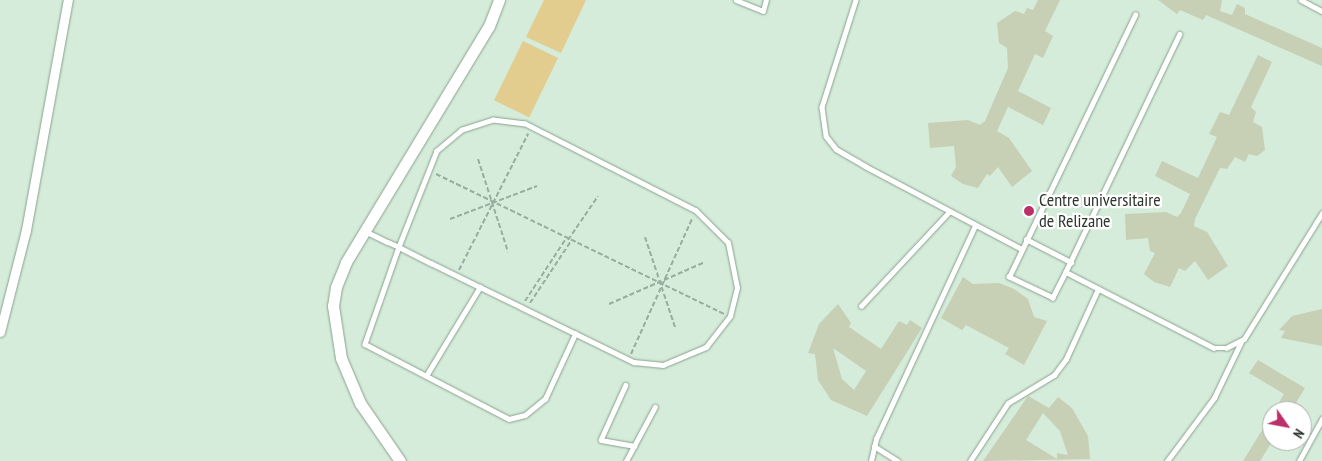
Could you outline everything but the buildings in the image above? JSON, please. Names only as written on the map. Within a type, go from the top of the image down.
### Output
[{"type":"street","points":[[0,332],[26,230],[68,0]]},
{"type":"street","points":[[400,461],[360,403],[341,358],[333,306],[336,287],[365,231],[489,26],[499,0]]},
{"type":"lane","points":[[736,0],[763,11],[766,0]]},
{"type":"lane","points":[[856,0],[822,107],[826,136],[836,149],[975,226],[1022,249]]},
{"type":"lane","points":[[1301,0],[1322,11]]},
{"type":"lane","points":[[1135,15],[1009,277],[1053,298],[1180,34]]},
{"type":"lane","points":[[365,231],[398,247],[456,275],[480,287],[524,308],[629,360],[664,364],[686,359],[706,347],[730,316],[737,288],[736,265],[714,225],[696,211],[531,127],[509,120],[477,123],[448,139],[430,170],[398,247],[365,344],[513,418],[545,399],[576,334]]},
{"type":"lane","points":[[862,306],[949,212]]},
{"type":"lane","points":[[1167,461],[1214,398],[1242,341],[1322,213]]},
{"type":"lane","points":[[871,461],[874,446],[975,226]]},
{"type":"lane","points":[[1026,239],[1071,262]]},
{"type":"lane","points":[[1066,272],[1214,348],[1242,341]]},
{"type":"lane","points":[[426,376],[480,287]]},
{"type":"lane","points":[[970,461],[1008,403],[1054,374],[1066,359],[1098,289]]},
{"type":"lane","points":[[626,385],[601,440],[634,446]]},
{"type":"lane","points":[[626,461],[655,407]]},
{"type":"lane","points":[[1299,461],[1322,419]]},
{"type":"lane","points":[[874,446],[898,461]]},
{"type":"path","points":[[456,275],[496,203],[531,127]]},
{"type":"path","points":[[478,159],[496,203],[508,252]]},
{"type":"path","points":[[430,170],[568,240],[730,316]]},
{"type":"path","points":[[450,219],[537,186]]},
{"type":"path","points":[[524,308],[598,196]]},
{"type":"path","points":[[629,360],[660,282],[696,211]]},
{"type":"path","points":[[644,237],[675,327]]},
{"type":"path","points":[[524,308],[568,240]]},
{"type":"path","points":[[609,304],[703,264]]},
{"type":"shaded area","points":[[544,0],[586,0],[561,53],[526,37]]},
{"type":"shaded area","points":[[523,41],[558,58],[529,117],[494,100]]},
{"type":"place","name":"Centre universitaire de Relizane","points":[[1029,211]]}]
